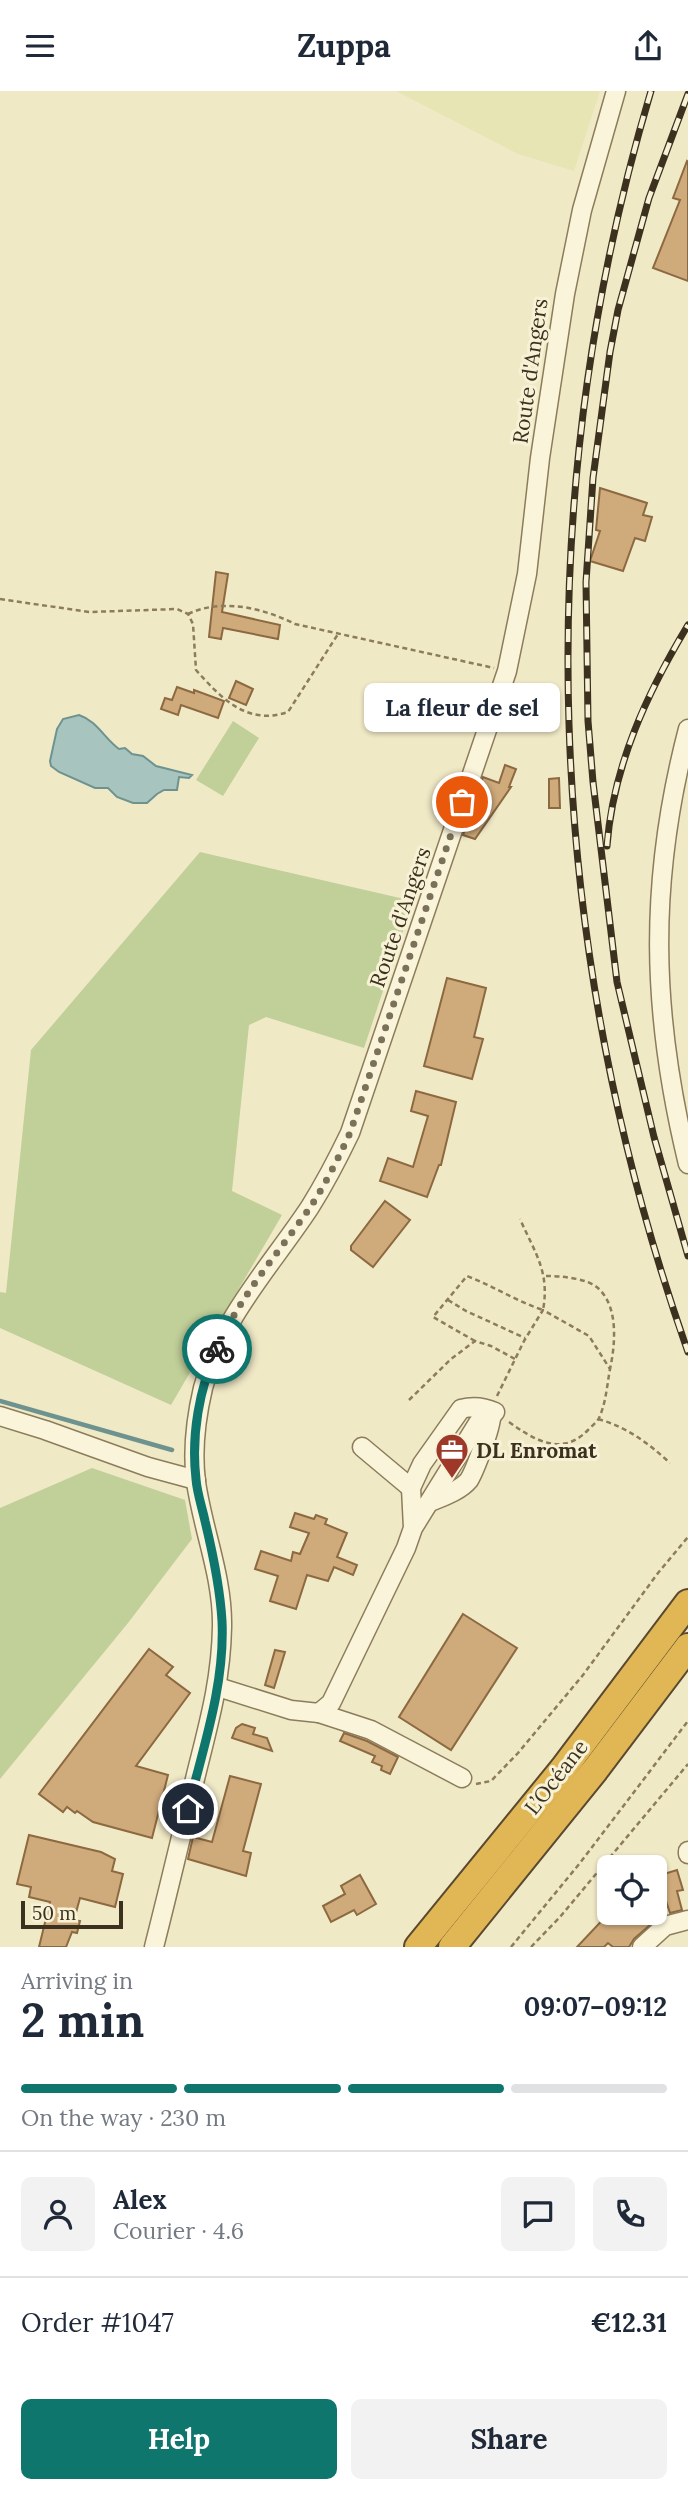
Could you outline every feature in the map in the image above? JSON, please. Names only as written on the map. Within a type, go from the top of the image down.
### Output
[{"type":"highway","name":"L’Océane","points":[[418,1947],[563,1769],[688,1603]]},
{"type":"highway","name":"L’Océane","points":[[452,1947],[596,1770],[688,1647]]},
{"type":"street","name":"Route d'Angers","points":[[155,1947],[189,1768],[218,1685],[222,1623],[220,1595],[196,1480],[195,1432],[203,1387],[211,1361],[233,1317],[310,1207],[332,1171],[350,1133],[507,671],[527,573],[542,445],[567,282],[582,210],[616,91]]},
{"type":"street","points":[[688,729],[665,849],[658,943],[659,998],[668,1070],[688,1164]]},
{"type":"street","points":[[413,1528],[411,1488],[422,1464],[461,1409],[469,1407],[492,1413]]},
{"type":"street","points":[[319,1713],[331,1703],[340,1686],[398,1566],[413,1528],[478,1423],[492,1413]]},
{"type":"street","points":[[0,1416],[148,1467],[196,1480]]},
{"type":"street","points":[[362,1447],[411,1488]]},
{"type":"street","points":[[218,1685],[290,1710],[319,1713],[371,1730],[462,1778]]},
{"type":"street","points":[[642,1947],[665,1926],[688,1920]]},
{"type":"street","points":[[141,1924],[159,1928]]},
{"type":"path","points":[[0,599],[89,612],[177,609],[188,614],[193,624],[196,670],[230,703],[248,714],[288,712],[338,634]]},
{"type":"path","points":[[188,614],[205,606],[236,606],[274,613],[295,624],[507,671]]},
{"type":"path","points":[[520,1219],[544,1276],[543,1310],[525,1338],[492,1413],[546,1443],[564,1445],[582,1436],[598,1419],[614,1348],[611,1307],[599,1289],[582,1281],[544,1276]]},
{"type":"path","points":[[515,1359],[475,1341],[433,1317],[467,1276],[543,1310],[589,1336],[610,1369]]},
{"type":"path","points":[[447,1300],[525,1338]]},
{"type":"path","points":[[410,1400],[451,1359],[475,1341]]},
{"type":"path","points":[[598,1419],[614,1423],[646,1441],[670,1463]]},
{"type":"path","points":[[462,1778],[475,1784],[491,1781],[519,1753],[583,1675],[688,1537]]},
{"type":"path","points":[[512,1947],[688,1721]]},
{"type":"path","points":[[531,1947],[560,1917],[688,1764]]},
{"type":"green space","points":[[396,91],[600,91],[574,171],[518,154]]},
{"type":"green space","points":[[233,721],[259,738],[223,796],[196,780]]},
{"type":"green space","points":[[200,852],[413,901],[364,1048],[266,1017],[249,1025],[232,1191],[282,1215],[171,1405],[0,1328],[0,1292],[6,1293],[31,1050]]},
{"type":"green space","points":[[92,1468],[185,1500],[192,1539],[128,1623],[0,1779],[0,1508]]},
{"type":"water","points":[[79,715],[96,725],[119,749],[125,748],[132,754],[143,756],[156,766],[192,775],[189,778],[179,777],[177,790],[164,790],[147,803],[133,803],[117,797],[108,788],[95,788],[59,772],[51,766],[50,761],[57,729],[63,719]]},
{"type":"building","points":[[687,161],[688,281],[653,268],[680,200],[673,198]]},
{"type":"building","points":[[600,488],[647,503],[643,515],[652,517],[645,541],[635,538],[623,571],[590,561],[600,531],[596,530]]},
{"type":"building","points":[[216,572],[228,574],[222,612],[280,625],[278,639],[223,628],[221,639],[209,637]]},
{"type":"building","points":[[236,681],[253,689],[246,705],[229,698]]},
{"type":"building","points":[[177,687],[224,701],[218,718],[181,705],[178,715],[161,709],[165,698],[172,700]]},
{"type":"building","points":[[505,765],[516,769],[511,787],[475,839],[463,835],[483,777],[499,783]]},
{"type":"building","points":[[559,778],[560,808],[549,808],[549,779]]},
{"type":"building","points":[[447,978],[486,988],[474,1037],[483,1039],[472,1079],[424,1066]]},
{"type":"building","points":[[416,1091],[456,1102],[441,1165],[427,1197],[380,1181],[388,1158],[413,1167],[428,1116],[411,1111]]},
{"type":"building","points":[[385,1201],[410,1220],[373,1267],[351,1250],[351,1246]]},
{"type":"building","points":[[295,1513],[314,1519],[316,1515],[327,1519],[325,1524],[347,1533],[337,1557],[357,1565],[353,1575],[334,1567],[328,1581],[307,1575],[296,1609],[270,1601],[278,1576],[255,1569],[261,1551],[291,1561],[293,1552],[300,1554],[309,1533],[290,1527]]},
{"type":"building","points":[[463,1614],[517,1648],[451,1750],[399,1717]]},
{"type":"building","points":[[149,1649],[173,1667],[166,1675],[190,1693],[136,1766],[168,1775],[152,1838],[93,1822],[67,1807],[63,1812],[39,1794]]},
{"type":"building","points":[[275,1650],[285,1652],[274,1688],[265,1685]]},
{"type":"building","points":[[242,1724],[255,1728],[253,1734],[267,1738],[272,1751],[232,1738],[236,1728]]},
{"type":"building","points":[[344,1733],[398,1757],[390,1774],[381,1770],[382,1766],[372,1762],[375,1756],[340,1741]]},
{"type":"building","points":[[230,1776],[261,1784],[243,1851],[251,1853],[246,1876],[188,1859],[193,1837],[212,1842]]},
{"type":"building","points":[[29,1835],[101,1852],[115,1859],[112,1871],[123,1874],[115,1907],[80,1898],[74,1920],[80,1921],[77,1933],[72,1932],[66,1947],[39,1947],[50,1902],[29,1897],[31,1887],[17,1884]]},
{"type":"building","points":[[677,1870],[683,1890],[677,1891],[682,1910],[670,1913],[667,1904],[667,1873]]},
{"type":"building","points":[[360,1875],[376,1904],[357,1915],[354,1910],[331,1922],[323,1906],[345,1894],[341,1886]]},
{"type":"building","points":[[598,1925],[650,1925],[629,1947],[613,1947],[608,1943],[604,1947],[577,1947]]},
{"type":"waterway","points":[[0,1401],[172,1450]]},
{"type":"railway","points":[[651,91],[611,248],[584,406],[570,565],[569,724],[580,883],[604,1041],[640,1198],[688,1352]]},
{"type":"railway","points":[[688,94],[649,198],[618,310],[593,478],[586,582],[588,721],[617,982],[654,1137],[688,1256]]},
{"type":"railway","points":[[607,846],[616,787],[634,731],[659,677],[688,625]]},
{"type":"way so far","points":[[217,1349],[255,1282],[310,1207],[332,1171],[350,1133],[462,802]]},
{"type":"place","name":"La fleur de sel","points":[[462,802]]},
{"type":"place","name":"DL Enromat","points":[[452,1480]]},
{"type":"route","points":[[188,1809],[219,1684],[221,1654],[220,1595],[197,1487],[194,1458],[195,1432],[203,1387],[217,1349]]}]
